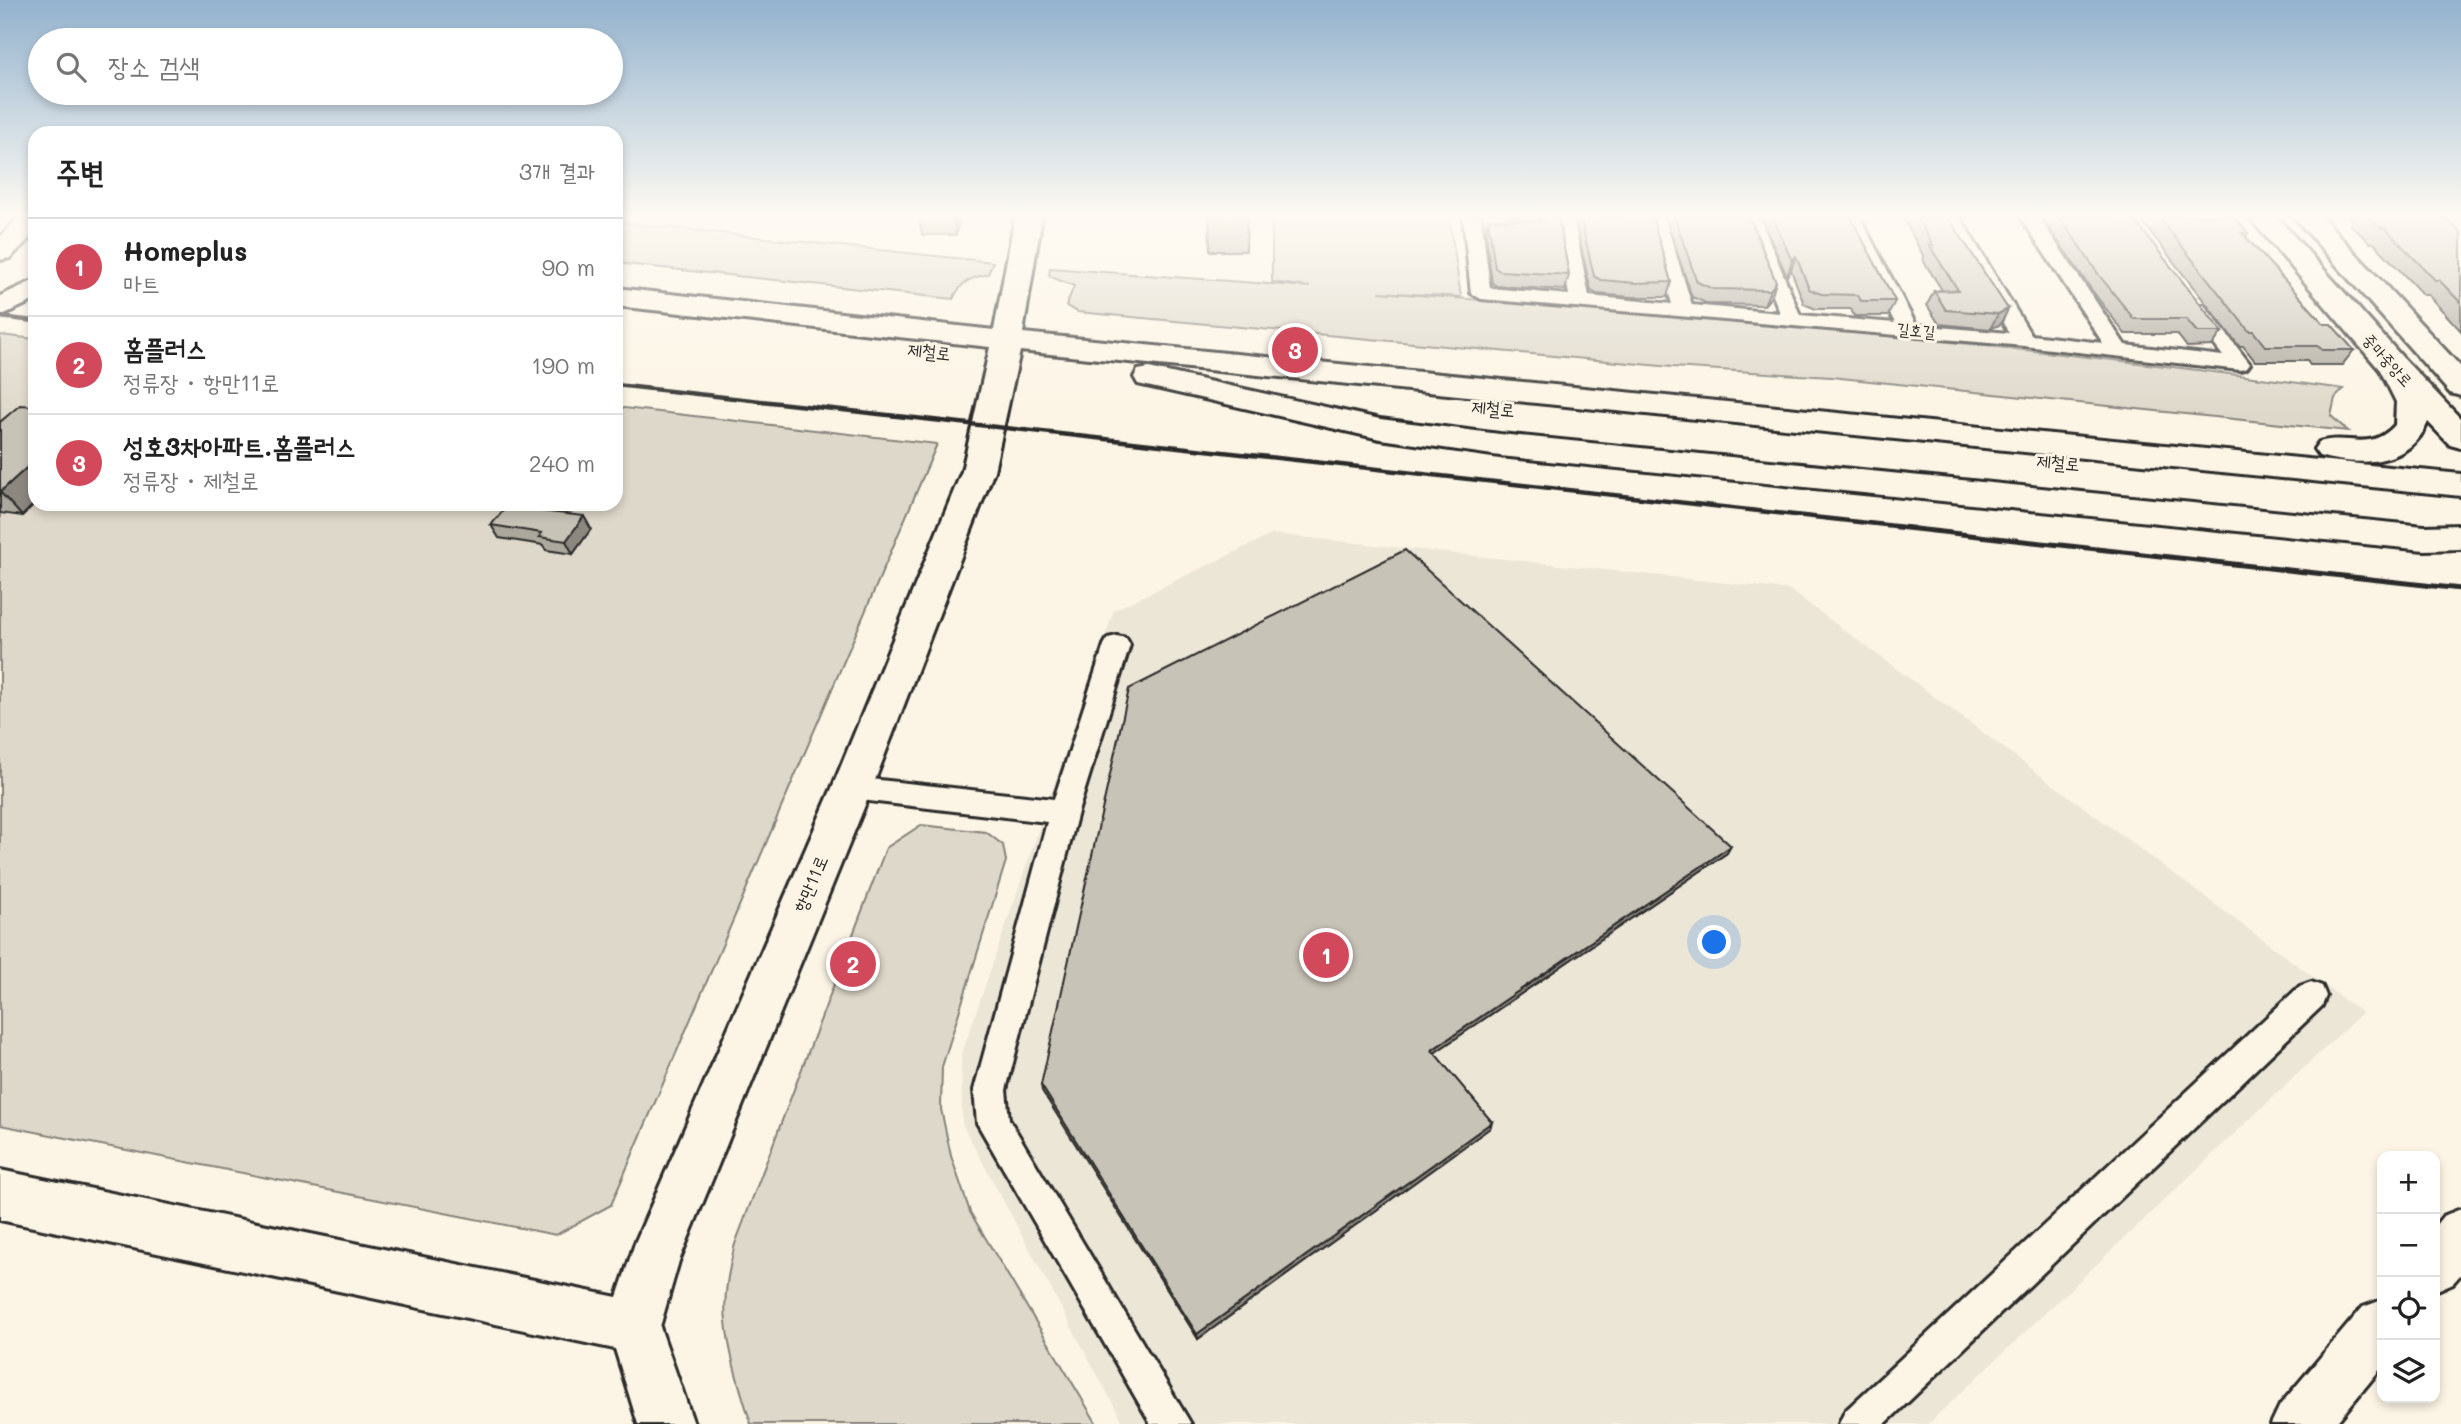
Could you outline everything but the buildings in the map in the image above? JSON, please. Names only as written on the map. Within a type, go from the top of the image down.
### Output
[{"type":"main road","name":"항만11로","points":[[634,1327],[653,1261],[852,788],[978,471],[1017,282]]},
{"type":"main road","name":"중마중앙로","points":[[2319,282],[2461,438]]},
{"type":"main road","points":[[2366,282],[2461,386]]},
{"type":"main road","points":[[0,307],[28,293]]},
{"type":"main road","name":"제철로","points":[[623,298],[1004,350],[1147,366],[2367,473]]},
{"type":"main road","name":"제철로","points":[[623,319],[1004,350]]},
{"type":"main road","points":[[2415,336],[2461,377]]},
{"type":"main road","points":[[1147,366],[1406,364],[1648,381],[2461,485]]},
{"type":"main road","points":[[2367,473],[2400,440],[2413,418],[2414,410],[2409,390],[2391,364]]},
{"type":"main road","points":[[1147,366],[1380,429],[1500,445],[2424,538],[2461,537]]},
{"type":"main road","points":[[2367,473],[2461,460]]},
{"type":"main road","points":[[2367,473],[2461,503]]},
{"type":"main road","points":[[2424,538],[2461,549]]},
{"type":"main road","points":[[0,1195],[634,1327],[666,1424]]},
{"type":"main road","points":[[2440,1259],[2461,1234]]},
{"type":"main road","points":[[2299,1424],[2377,1332]]},
{"type":"street","name":"길호길","points":[[1480,282],[1481,293],[1908,329],[2240,364],[2182,290]]},
{"type":"street","points":[[1576,282],[1580,302]]},
{"type":"street","points":[[1675,282],[1684,311]]},
{"type":"street","points":[[1776,282],[1791,319]]},
{"type":"street","points":[[1884,282],[1908,329]]},
{"type":"street","points":[[1990,282],[2024,340]]},
{"type":"street","points":[[2073,282],[2117,349]]},
{"type":"street","points":[[1117,645],[1064,812],[990,1090],[993,1123],[1172,1424]]},
{"type":"street","points":[[852,788],[1064,812]]},
{"type":"street","points":[[1858,1424],[2311,996]]},
{"type":"shaded area","points":[[798,282],[966,282],[953,299]]},
{"type":"shaded area","points":[[1065,282],[1248,282],[1310,287],[1275,282],[1459,282],[1461,297],[1379,292],[1862,333],[2344,389],[2335,398],[2331,416],[2348,431],[1831,377],[1672,367],[1078,312],[1066,306],[1074,286]]},
{"type":"shaded area","points":[[0,335],[28,338],[28,511],[623,511],[623,408],[937,444],[611,1205],[556,1235],[0,1125]]},
{"type":"shaded area","points":[[1273,534],[1790,590],[2362,1013],[1928,1424],[1124,1424],[962,1124],[961,1056],[1114,610]]},
{"type":"shaded area","points":[[921,825],[986,832],[1003,845],[1006,861],[942,1067],[941,1109],[951,1156],[970,1212],[1097,1424],[751,1424],[739,1386],[725,1312],[727,1282],[735,1244],[886,848]]},
{"type":"railway","points":[[0,317],[28,320]]},
{"type":"railway","points":[[623,386],[1913,528]]},
{"type":"railway","points":[[1897,527],[2461,589]]},
{"type":"place","name":"성호3차아파트.홈플러스","points":[[1295,350]]},
{"type":"place","name":"Homeplus","points":[[1326,955]]},
{"type":"place","name":"홈플러스","points":[[853,964]]}]
